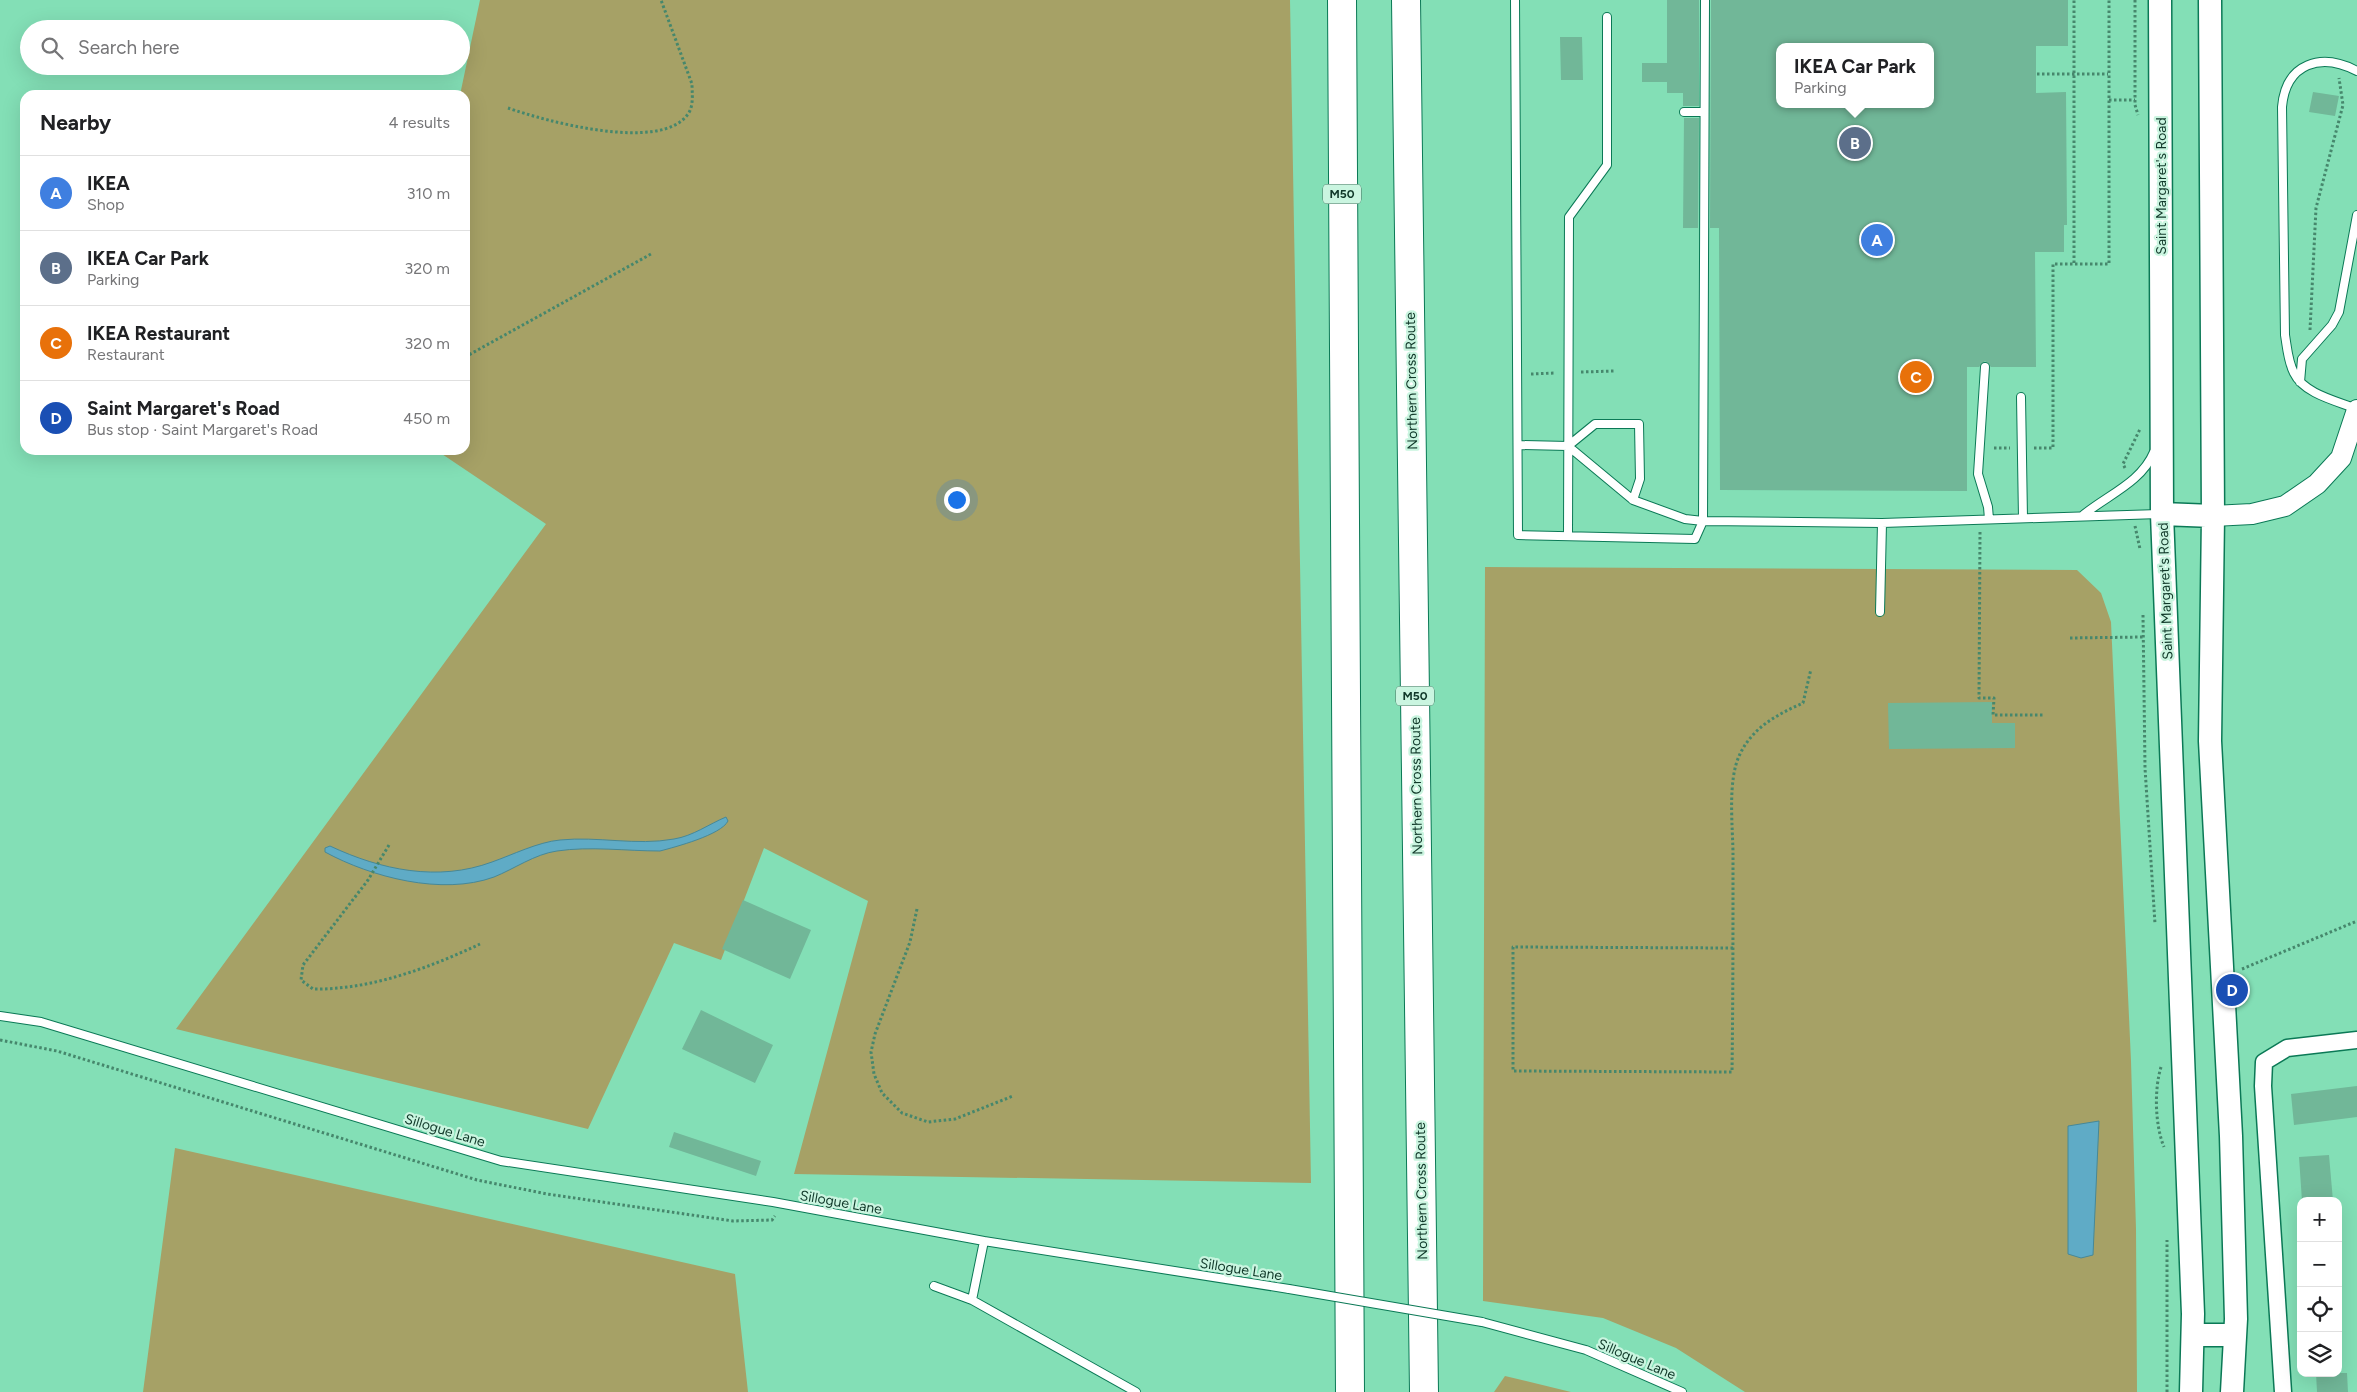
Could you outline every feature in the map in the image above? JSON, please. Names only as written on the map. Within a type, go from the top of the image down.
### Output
[{"type":"highway","points":[[1327,0],[1331,156],[1343,388]]},
{"type":"highway","name":"M50","points":[[1342,0],[1350,1392]]},
{"type":"highway","name":"Northern Cross Route","points":[[1406,0],[1424,1392]]},
{"type":"main road","name":"Saint Margaret's Road","points":[[2160,0],[2162,514],[2193,1334],[2191,1392]]},
{"type":"main road","points":[[2210,0],[2213,516],[2210,741],[2231,1136],[2235,1335],[2232,1392]]},
{"type":"main road","points":[[2162,514],[2213,516]]},
{"type":"main road","points":[[2193,1334],[2235,1335]]},
{"type":"street","points":[[2213,516],[2252,514],[2285,506],[2317,484],[2341,458],[2357,409]]},
{"type":"street","points":[[2283,1392],[2263,1086],[2264,1062],[2286,1048],[2357,1040]]},
{"type":"lane","points":[[1516,0],[1518,535],[1695,539],[1703,521],[1705,0]]},
{"type":"lane","points":[[1568,536],[1569,217],[1607,166],[1607,17]]},
{"type":"lane","points":[[2357,71],[2343,65],[2322,62],[2308,65],[2296,72],[2287,83],[2283,93],[2285,335],[2288,350],[2294,373],[2300,382],[2311,391],[2357,409]]},
{"type":"lane","points":[[1684,112],[1704,112]]},
{"type":"lane","points":[[2300,382],[2302,359],[2332,325],[2339,312],[2357,215]]},
{"type":"lane","points":[[1985,367],[1978,448],[1978,474],[1988,507],[1989,519]]},
{"type":"lane","points":[[2021,397],[2023,518]]},
{"type":"lane","points":[[1518,446],[1568,446],[1595,424],[1639,424],[1640,479],[1633,500]]},
{"type":"lane","points":[[2082,516],[2101,500],[2133,481],[2151,459],[2162,433]]},
{"type":"lane","points":[[1568,446],[1633,500],[1685,519],[1703,521],[1882,523],[2162,514]]},
{"type":"lane","points":[[1880,612],[1882,523]]},
{"type":"lane","name":"Sillogue Lane","points":[[0,1016],[41,1022],[501,1161],[772,1202],[984,1241],[1289,1289],[1482,1322],[1586,1350],[1682,1392]]},
{"type":"lane","points":[[972,1300],[984,1241]]},
{"type":"lane","points":[[934,1286],[972,1300],[1136,1392]]},
{"type":"path","points":[[508,108],[565,125],[620,132],[654,131],[671,128],[681,122],[690,112],[693,97],[692,84],[661,0]]},
{"type":"path","points":[[2074,0],[2074,263]]},
{"type":"path","points":[[1978,448],[2053,448],[2053,264],[2109,264],[2109,0]]},
{"type":"path","points":[[2288,350],[2310,331],[2316,208],[2343,105],[2339,78],[2343,65]]},
{"type":"path","points":[[2037,74],[2109,74]]},
{"type":"path","points":[[2109,100],[2135,100]]},
{"type":"path","points":[[470,353],[651,254]]},
{"type":"path","points":[[1980,520],[1979,698],[1994,698],[1994,715],[2043,715]]},
{"type":"path","points":[[2070,638],[2143,637]]},
{"type":"path","points":[[1733,948],[1513,947],[1513,1071],[1732,1072],[1733,948],[1733,783],[1739,755],[1754,732],[1777,715],[1804,703],[1811,669]]},
{"type":"path","points":[[389,844],[368,880],[303,965],[301,980],[313,989],[358,986],[420,968],[480,944]]},
{"type":"path","points":[[917,909],[910,942],[875,1034],[871,1052],[874,1074],[882,1093],[902,1113],[928,1122],[955,1119],[1013,1096]]},
{"type":"path","points":[[2222,977],[2357,921]]},
{"type":"path","points":[[0,1040],[57,1051],[444,1170],[511,1188],[733,1221],[766,1222],[772,1220],[776,1214]]},
{"type":"shaded area","points":[[480,0],[1290,0],[1311,1183],[794,1174],[868,901],[764,848],[721,960],[674,943],[588,1129],[176,1029],[546,524],[443,455],[470,455],[470,90],[461,90],[464,75],[470,75],[470,48]]},
{"type":"shaded area","points":[[1485,567],[2077,570],[2101,593],[2111,622],[2131,1061],[2136,1229],[2137,1392],[1745,1392],[1676,1348],[1603,1318],[1483,1301]]},
{"type":"shaded area","points":[[175,1148],[735,1274],[748,1392],[143,1392]]},
{"type":"shaded area","points":[[1505,1376],[1571,1392],[1494,1392]]},
{"type":"water","points":[[726,817],[728,821],[717,831],[697,840],[660,851],[595,849],[557,851],[533,858],[494,877],[452,885],[407,881],[385,876],[343,861],[325,852],[325,848],[330,846],[389,867],[410,871],[451,871],[472,868],[552,841],[588,839],[646,842],[674,839],[694,833]]},
{"type":"water","points":[[2099,1121],[2093,1255],[2081,1258],[2068,1254],[2068,1126]]},
{"type":"building","points":[[1667,0],[1699,0],[1699,106],[1683,106],[1683,93],[1667,93],[1667,82],[1642,82],[1642,63],[1667,63]]},
{"type":"building","points":[[1711,0],[2068,0],[2068,46],[2036,46],[2036,93],[2066,92],[2067,225],[2064,225],[2064,252],[2035,252],[2036,367],[1991,367],[1985,361],[1979,367],[1967,367],[1967,491],[1720,490],[1719,228],[1710,228]]},
{"type":"building","points":[[1560,37],[1582,37],[1583,80],[1561,80]]},
{"type":"building","points":[[2313,92],[2339,96],[2335,116],[2309,112]]},
{"type":"building","points":[[1684,118],[1699,118],[1698,228],[1683,228]]},
{"type":"building","points":[[1992,702],[1992,723],[2015,723],[2015,748],[1889,749],[1888,703]]},
{"type":"building","points":[[743,900],[811,930],[790,979],[722,949]]},
{"type":"building","points":[[701,1010],[773,1045],[755,1083],[682,1049]]},
{"type":"building","points":[[2357,1086],[2357,1117],[2294,1125],[2291,1094]]},
{"type":"building","points":[[674,1132],[761,1161],[756,1176],[669,1147]]},
{"type":"building","points":[[2329,1155],[2333,1197],[2302,1197],[2299,1157]]},
{"type":"building","points":[[2342,1373],[2347,1373],[2348,1392],[2317,1392],[2316,1377],[2342,1377]]},
{"type":"place","name":"IKEA Car Park","points":[[1855,143]]},
{"type":"place","name":"IKEA","points":[[1877,240]]},
{"type":"place","name":"IKEA Restaurant","points":[[1916,377]]},
{"type":"place","name":"Saint Margaret's Road","points":[[2232,990]]}]
